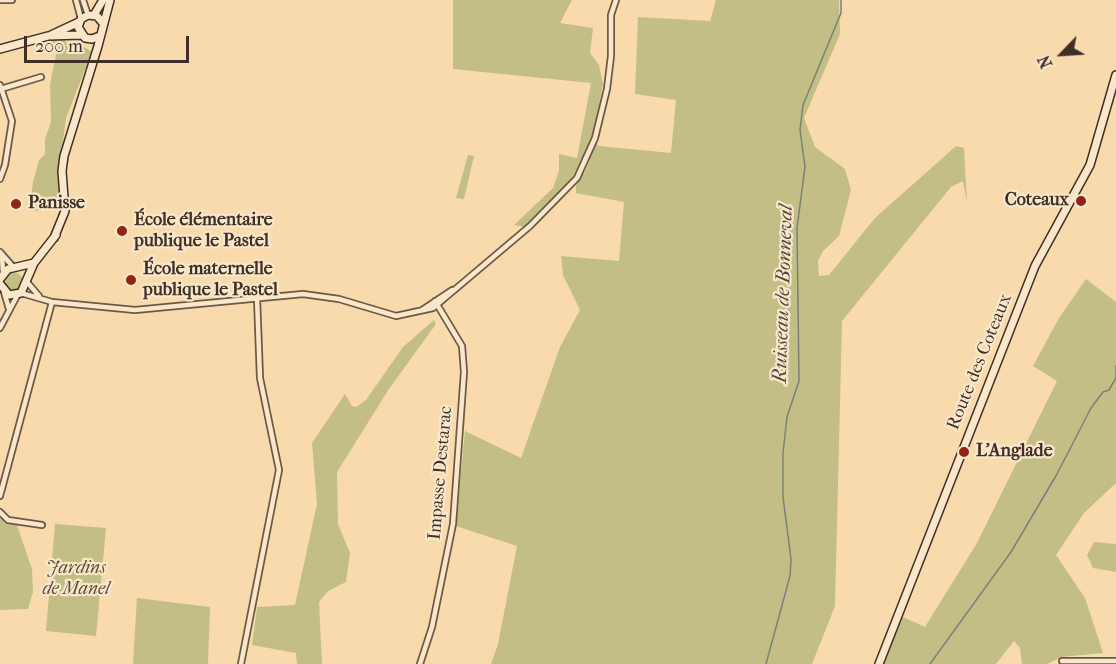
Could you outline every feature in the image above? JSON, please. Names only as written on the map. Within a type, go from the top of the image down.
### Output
[{"type":"street","points":[[0,0],[12,0]]},
{"type":"street","points":[[76,0],[86,18],[102,22]]},
{"type":"street","points":[[81,35],[86,18],[83,0]]},
{"type":"street","points":[[0,49],[48,36],[86,18],[103,0]]},
{"type":"street","points":[[0,328],[34,263],[54,238],[70,208],[64,175],[64,156],[110,0]]},
{"type":"street","points":[[417,313],[459,287],[548,210],[569,189],[582,170],[595,138],[607,89],[611,56],[611,15],[616,0]]},
{"type":"street","points":[[48,36],[81,35],[89,39],[96,53]]},
{"type":"street","points":[[89,39],[100,36]]},
{"type":"street","name":"Route des Coteaux","points":[[879,664],[1035,266],[1090,165],[1116,75]]},
{"type":"street","points":[[0,179],[5,165],[12,121],[1,87],[41,77]]},
{"type":"street","points":[[1,253],[42,297],[52,303],[141,310],[257,298],[314,295],[339,299],[396,316],[433,308],[437,302]]},
{"type":"street","points":[[1,253],[1,277],[15,269],[34,263]]},
{"type":"street","points":[[2,288],[19,294],[42,297]]},
{"type":"street","points":[[2,288],[9,309]]},
{"type":"street","points":[[241,664],[279,470],[260,378],[257,298]]},
{"type":"street","name":"Impasse Destarac","points":[[420,664],[432,627],[447,554],[458,467],[464,355],[459,340],[437,302]]},
{"type":"street","points":[[0,496],[52,303]]},
{"type":"street","name":"Impasse Destarac","points":[[433,308],[447,321]]},
{"type":"street","points":[[0,512],[8,520],[42,525]]},
{"type":"street","points":[[1062,661],[1116,661]]},
{"type":"green space","points":[[453,0],[572,0],[560,23],[593,28],[590,53],[599,65],[603,84],[592,140],[567,187],[525,227],[514,225],[553,188],[559,171],[559,154],[577,158],[591,83],[453,69]]},
{"type":"green space","points":[[716,0],[839,0],[840,34],[804,118],[815,147],[845,169],[851,190],[839,236],[823,251],[818,261],[819,276],[829,275],[875,218],[956,146],[964,148],[967,203],[963,181],[951,187],[842,321],[835,606],[812,664],[491,664],[498,644],[517,546],[456,526],[465,431],[521,458],[560,347],[580,310],[563,275],[561,256],[619,261],[624,202],[576,193],[576,184],[586,170],[596,143],[599,146],[671,153],[676,100],[635,94],[638,17],[710,21]]},
{"type":"green space","points":[[53,38],[63,38],[67,43],[75,41],[92,52],[66,118],[59,173],[64,207],[35,211],[29,210],[33,182],[39,160],[45,154],[45,139],[51,122],[50,84],[57,50],[51,41]]},
{"type":"green space","points":[[468,155],[474,156],[464,199],[456,198]]},
{"type":"green space","points":[[13,272],[20,275],[23,282],[20,289],[13,292],[6,289],[3,282],[6,275]]},
{"type":"green space","points":[[1086,279],[1116,302],[1116,483],[1084,513],[1056,555],[1085,598],[1103,653],[1061,657],[1047,664],[1022,664],[1020,648],[1014,641],[996,664],[881,664],[901,616],[925,627],[977,543],[1057,381],[1033,366],[1059,318]]},
{"type":"green space","points":[[434,320],[436,324],[389,389],[337,472],[338,524],[350,553],[346,582],[328,591],[319,602],[322,664],[297,664],[296,653],[252,645],[257,607],[295,605],[317,504],[312,443],[345,394],[352,406],[356,407],[366,400],[403,347]]},
{"type":"green space","points":[[0,519],[16,522],[32,569],[33,592],[28,609],[0,610]]},
{"type":"green space","name":"Jardins de Manel","points":[[55,524],[106,528],[96,636],[46,631]]},
{"type":"green space","points":[[1094,542],[1116,544],[1116,572],[1093,568],[1087,555]]},
{"type":"green space","points":[[137,598],[210,607],[208,664],[133,664]]},
{"type":"waterway","name":"Ruisseau de Bonneval","points":[[766,664],[790,576],[791,559],[783,497],[783,453],[787,417],[799,381],[797,228],[805,167],[800,130],[803,105],[841,13],[841,0]]},
{"type":"waterway","points":[[930,664],[1011,552],[1057,474],[1091,408],[1103,392],[1109,390],[1116,378],[1116,366]]},
{"type":"place","name":"Coteaux","points":[[1081,201]]},
{"type":"place","name":"Panisse","points":[[16,204]]},
{"type":"place","name":"École élémentaire publique le Pastel","points":[[122,231]]},
{"type":"place","name":"École maternelle publique le Pastel","points":[[131,280]]},
{"type":"place","name":"L'Anglade","points":[[964,452]]}]
